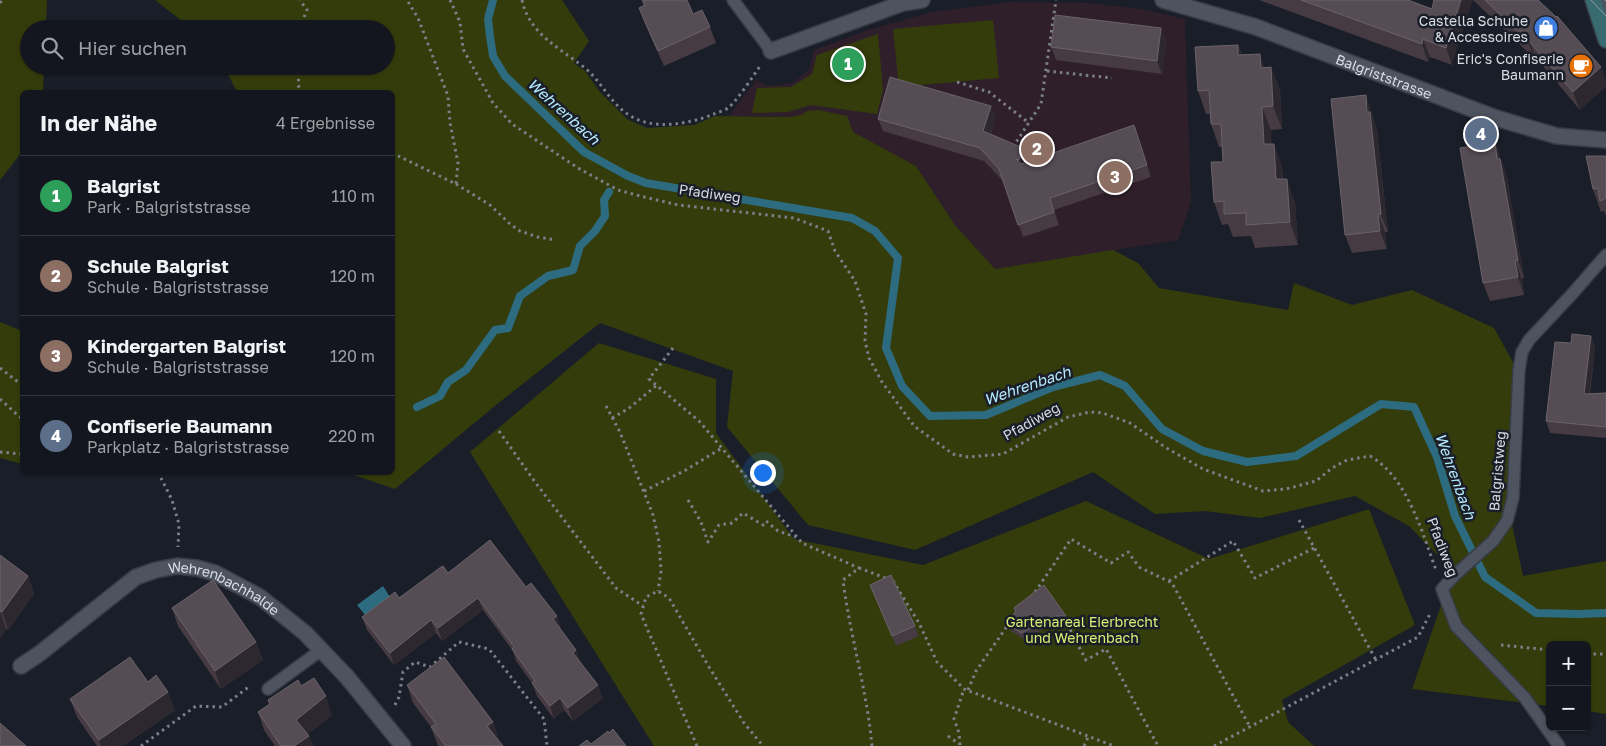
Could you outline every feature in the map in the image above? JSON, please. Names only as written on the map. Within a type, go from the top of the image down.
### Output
[{"type":"main road","points":[[1593,0],[1606,40]]},
{"type":"street","points":[[771,51],[903,4],[922,0]]},
{"type":"street","name":"Balgriststrasse","points":[[1163,0],[1256,27],[1496,118],[1557,136],[1606,140]]},
{"type":"street","name":"Wehrenbachhalde","points":[[21,666],[39,654],[136,577],[156,570],[177,566],[197,568],[215,573],[260,597],[305,633],[347,677],[384,722],[399,745]]},
{"type":"lane","points":[[734,0],[771,51]]},
{"type":"lane","points":[[1598,0],[1606,8]]},
{"type":"lane","name":"Balgristweg","points":[[1442,589],[1493,541],[1508,521],[1513,498],[1518,370],[1522,352],[1529,340],[1606,255]]},
{"type":"lane","name":"Pfadiweg","points":[[1442,589],[1456,626],[1525,698],[1559,746]]},
{"type":"lane","points":[[268,689],[321,650]]},
{"type":"path","points":[[300,0],[307,10],[303,20]]},
{"type":"path","points":[[407,0],[418,18],[448,96],[450,123],[458,162],[456,184]]},
{"type":"path","name":"Pfadiweg","points":[[450,0],[460,22],[463,49],[493,103],[512,124],[578,168],[618,190],[640,196],[678,205],[794,218],[828,231],[835,251],[855,281],[866,314],[865,341],[869,358],[882,382],[914,426],[953,454],[968,456],[1003,454],[1068,417],[1090,412],[1103,413],[1130,424],[1203,469],[1263,491],[1286,489],[1316,481],[1332,468],[1347,460],[1370,456],[1378,460],[1405,493],[1442,589]]},
{"type":"path","points":[[522,0],[523,7],[530,20],[546,40],[586,69],[615,105],[629,116],[653,124],[687,122],[728,108],[771,51]]},
{"type":"path","points":[[1013,147],[1041,104],[1056,0]]},
{"type":"path","points":[[1047,71],[1112,78]]},
{"type":"path","points":[[299,75],[298,85],[300,90]]},
{"type":"path","points":[[957,82],[989,92],[1029,123]]},
{"type":"path","points":[[395,154],[456,184],[490,205],[520,231],[556,240]]},
{"type":"path","points":[[674,348],[648,378],[699,421],[802,543],[894,581],[919,623],[937,662],[966,689],[1114,746]]},
{"type":"path","points":[[0,368],[20,383]]},
{"type":"path","points":[[612,418],[628,409],[657,386]]},
{"type":"path","points":[[0,399],[20,417]]},
{"type":"path","points":[[606,406],[620,432],[653,515],[659,542],[661,571],[658,591]]},
{"type":"path","points":[[499,432],[616,588],[644,606]]},
{"type":"path","points":[[644,491],[684,471],[722,448]]},
{"type":"path","points":[[0,452],[20,454]]},
{"type":"path","points":[[160,475],[172,500],[179,524],[177,566]]},
{"type":"path","points":[[688,500],[702,522],[708,542],[719,525],[732,523],[743,513],[763,525],[766,521],[778,531],[797,537]]},
{"type":"path","points":[[1299,520],[1376,660]]},
{"type":"path","points":[[1030,599],[1071,539],[1111,563],[1128,552],[1139,567],[1172,583],[1250,727]]},
{"type":"path","points":[[1169,581],[1233,542],[1255,578],[1314,548]]},
{"type":"path","points":[[859,568],[843,580],[846,609],[870,719],[872,746]]},
{"type":"path","points":[[1214,746],[1418,637],[1442,589]]},
{"type":"path","points":[[658,591],[646,597],[641,614],[697,746]]},
{"type":"path","points":[[658,591],[669,598],[709,667],[744,722],[763,746]]},
{"type":"path","points":[[960,745],[959,733],[954,719],[966,689],[1002,632],[1014,619]]},
{"type":"path","points":[[1067,624],[1086,660],[1106,649],[1158,746]]},
{"type":"path","points":[[1464,636],[1482,643],[1546,650]]},
{"type":"path","points":[[384,722],[399,697],[403,672],[415,662],[430,667],[459,642],[489,649],[544,720],[547,746]]},
{"type":"path","points":[[1591,654],[1606,654]]},
{"type":"path","points":[[141,746],[196,706],[222,707],[250,686],[268,689]]},
{"type":"path","points":[[948,736],[960,745]]},
{"type":"path","points":[[1084,746],[1088,736]]},
{"type":"shaded area","points":[[1010,2],[1089,3],[1141,9],[1185,19],[1191,202],[1178,240],[995,269],[955,225],[916,166],[852,132],[807,111],[801,115],[788,117],[729,116],[756,80],[769,86],[793,83],[809,70],[814,50],[868,30],[932,12]]},
{"type":"green space","points":[[0,0],[47,0],[46,20],[20,20],[20,75],[44,75],[43,90],[20,90],[20,155],[0,180]]},
{"type":"green space","points":[[155,0],[562,0],[589,41],[574,63],[585,71],[600,92],[627,119],[647,128],[694,125],[715,116],[788,117],[801,115],[807,111],[818,110],[847,116],[853,132],[916,166],[955,225],[995,269],[1113,250],[1138,263],[1159,288],[1288,310],[1294,283],[1352,305],[1412,290],[1494,328],[1514,364],[1509,510],[1523,576],[1606,561],[1606,714],[1591,712],[1591,641],[1546,641],[1546,706],[1412,689],[1453,571],[1409,526],[1355,496],[1260,518],[1205,511],[1155,514],[1093,472],[915,550],[808,525],[727,427],[733,371],[600,323],[496,405],[395,489],[354,475],[395,475],[395,90],[236,90],[228,75],[395,75],[395,20],[181,20]]},
{"type":"green space","points":[[993,20],[999,78],[899,87],[893,29]]},
{"type":"green space","points":[[878,34],[883,90],[877,114],[811,105],[788,112],[752,113],[757,88],[791,87],[812,74],[817,55]]},
{"type":"green space","points":[[0,322],[20,330],[20,463],[0,458]]},
{"type":"green space","name":"Gartenareal Eierbrecht und Wehrenbach","points":[[599,343],[716,379],[716,433],[794,539],[923,565],[1086,501],[1209,559],[1369,509],[1415,625],[1282,700],[1288,722],[1314,746],[654,746],[470,452]]},
{"type":"water","points":[[383,586],[390,597],[365,615],[357,605]]},
{"type":"building","points":[[643,0],[687,0],[693,14],[702,10],[710,27],[658,51],[639,8],[645,5]]},
{"type":"building","points":[[1301,0],[1408,0],[1432,9],[1434,0],[1461,0],[1446,48],[1423,39],[1422,44]]},
{"type":"building","points":[[1485,0],[1538,0],[1557,16],[1601,67],[1573,92],[1529,41]]},
{"type":"building","points":[[1055,15],[1161,28],[1157,61],[1051,47]]},
{"type":"building","points":[[1238,45],[1238,55],[1260,54],[1261,68],[1271,67],[1273,106],[1262,107],[1264,144],[1274,144],[1276,179],[1287,179],[1290,222],[1246,225],[1246,213],[1224,214],[1224,201],[1214,202],[1211,162],[1223,162],[1221,124],[1211,124],[1209,90],[1198,91],[1195,47]]},
{"type":"building","points":[[890,77],[991,106],[983,131],[1023,148],[1019,160],[1016,159],[1021,164],[1134,125],[1147,165],[1050,198],[1054,212],[1018,225],[999,169],[980,148],[878,119]]},
{"type":"building","points":[[1366,95],[1367,112],[1370,112],[1381,214],[1378,214],[1380,231],[1345,235],[1331,99]]},
{"type":"building","points":[[1495,142],[1497,159],[1500,159],[1518,260],[1515,261],[1518,277],[1483,283],[1460,148]]},
{"type":"building","points":[[1586,156],[1606,156],[1606,198],[1600,201],[1598,188],[1593,189]]},
{"type":"building","points":[[1572,334],[1591,336],[1584,394],[1606,393],[1606,427],[1546,421],[1555,342],[1571,343]]},
{"type":"building","points":[[490,540],[526,587],[531,583],[557,616],[553,619],[576,650],[573,653],[598,685],[568,708],[560,698],[550,706],[532,683],[535,681],[512,649],[514,647],[478,598],[438,628],[431,620],[390,653],[362,617],[395,592],[399,598],[441,567],[443,566],[448,573]]},
{"type":"building","points":[[0,555],[28,576],[2,612],[0,611]]},
{"type":"building","points":[[891,575],[915,626],[892,636],[870,585]]},
{"type":"building","points":[[213,580],[256,642],[215,671],[172,608]]},
{"type":"building","points":[[1044,585],[1066,616],[1057,616],[1021,633],[1007,623],[1016,611],[1014,608]]},
{"type":"building","points":[[130,657],[148,682],[156,675],[168,692],[99,740],[70,699]]},
{"type":"building","points":[[444,657],[493,722],[487,726],[503,746],[446,746],[431,727],[436,724],[407,685]]},
{"type":"building","points":[[314,678],[326,696],[296,720],[309,736],[294,746],[281,746],[258,712],[270,704],[268,700],[298,680],[301,686]]},
{"type":"building","points":[[0,723],[26,746],[0,746]]},
{"type":"building","points":[[613,729],[626,746],[579,746],[587,740],[591,744]]},
{"type":"waterway","name":"Wehrenbach","points":[[493,0],[488,19],[493,56],[505,76],[584,152],[628,176],[646,183],[852,218],[875,231],[898,258],[886,348],[902,386],[930,416],[986,415],[1053,387],[1100,375],[1125,386],[1162,429],[1203,451],[1247,462],[1296,456],[1381,404],[1414,407],[1437,457],[1455,516],[1485,577],[1536,613],[1606,613]]},
{"type":"waterway","points":[[417,407],[440,396],[448,382],[466,370],[495,330],[508,328],[520,296],[548,276],[573,270],[580,246],[595,231],[605,216],[604,200],[609,192]]},
{"type":"tram line","points":[[1591,0],[1606,16]]},
{"type":"place","name":"Castella Schuhe & Accessoires","points":[[1546,28]]},
{"type":"place","name":"Balgrist","points":[[848,64]]},
{"type":"place","name":"Eric's Confiserie Baumann","points":[[1581,66]]},
{"type":"place","name":"Confiserie Baumann","points":[[1481,134]]},
{"type":"place","name":"Schule Balgrist","points":[[1037,149]]},
{"type":"place","name":"Kindergarten Balgrist","points":[[1115,177]]}]
